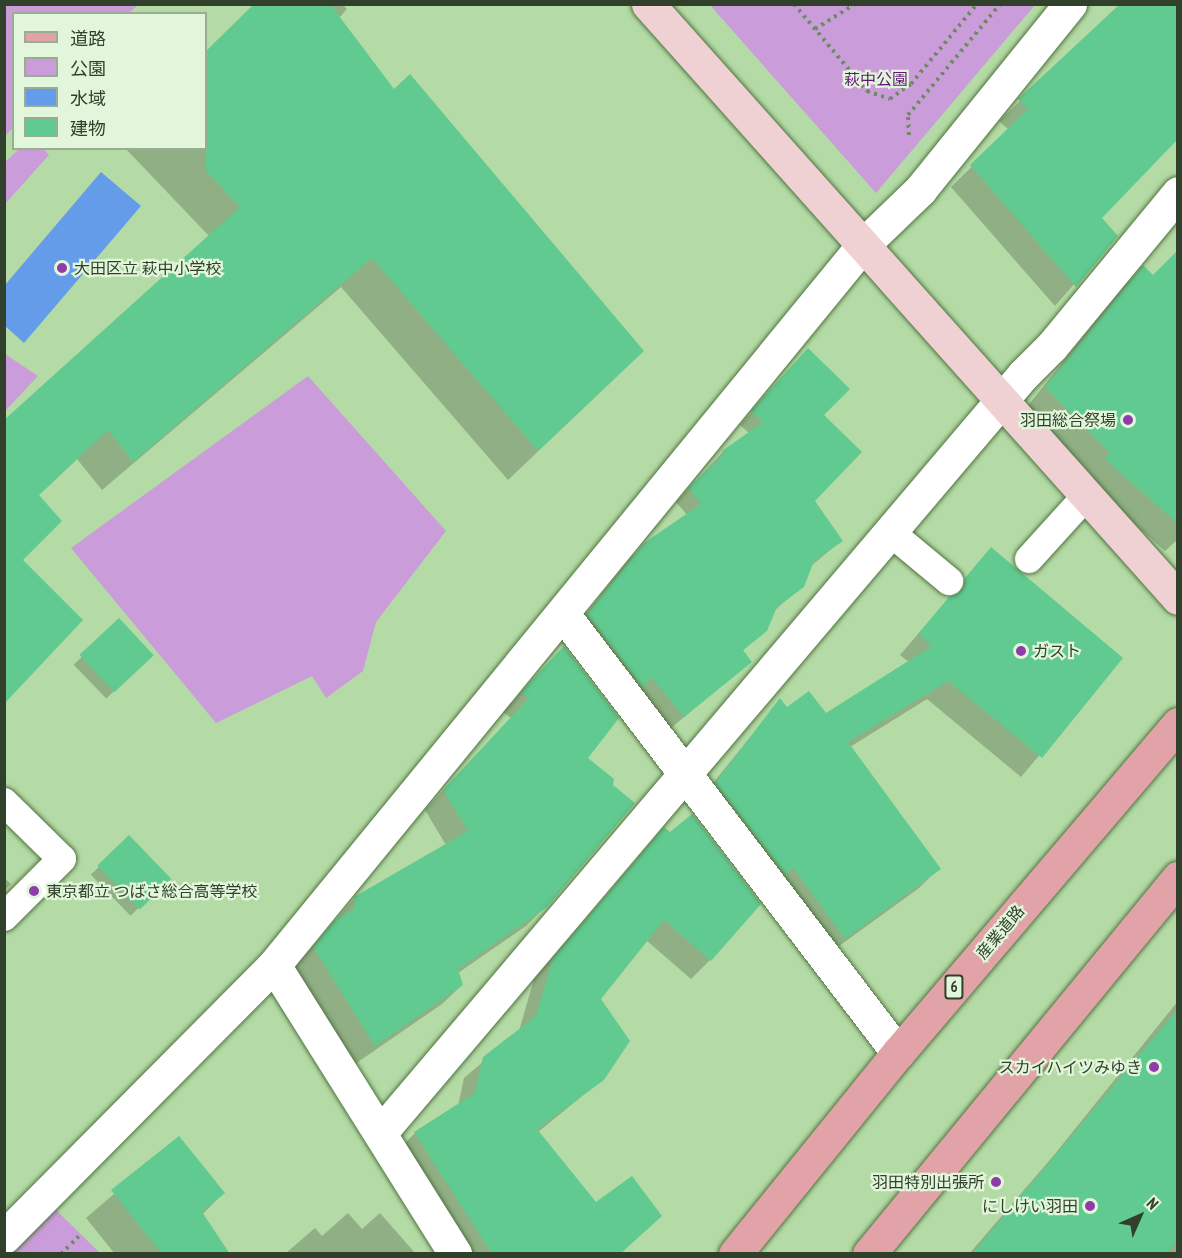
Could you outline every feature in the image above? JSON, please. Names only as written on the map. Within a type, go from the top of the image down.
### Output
[{"type":"main road","name":"産業道路","points":[[735,1254],[898,1053],[1178,724]]},
{"type":"main road","points":[[878,1250],[1178,878]]},
{"type":"street","points":[[648,4],[862,246],[1003,399],[1178,598]]},
{"type":"street","points":[[4,1237],[274,965],[862,246],[920,190],[1070,4]]},
{"type":"street","points":[[381,1132],[1003,399],[1052,346],[1178,193]]},
{"type":"street","points":[[563,614],[898,1053]]},
{"type":"street","points":[[274,965],[381,1132],[455,1254]]},
{"type":"lane","points":[[1029,559],[1087,495]]},
{"type":"lane","points":[[890,532],[949,581]]},
{"type":"lane","points":[[4,802],[62,859],[4,917]]},
{"type":"path","points":[[794,4],[867,91],[890,99],[910,84],[977,4]]},
{"type":"path","points":[[815,29],[855,4]]},
{"type":"path","points":[[909,143],[908,115],[1000,4]]},
{"type":"path","points":[[61,1254],[79,1236]]},
{"type":"green space","points":[[5,4],[138,4],[130,12],[12,12],[12,129],[5,136]]},
{"type":"green space","name":"萩中公園","points":[[710,5],[1035,5],[876,193]]},
{"type":"green space","points":[[18,150],[45,150],[49,155],[5,204],[5,162]]},
{"type":"green space","points":[[5,354],[38,376],[5,411]]},
{"type":"green space","points":[[308,376],[446,531],[376,622],[363,671],[326,698],[312,676],[216,723],[71,548]]},
{"type":"green space","points":[[55,1209],[100,1253],[11,1253]]},
{"type":"water","points":[[101,172],[141,206],[24,343],[5,326],[5,285]]},
{"type":"building","points":[[254,4],[330,4],[394,89],[410,74],[644,351],[538,451],[372,258],[133,462],[108,430],[39,495],[62,521],[23,560],[83,620],[4,704],[4,420],[240,207],[206,171],[207,50]]},
{"type":"building","points":[[1120,4],[1178,4],[1178,139],[1102,218],[1118,236],[1076,287],[970,165],[1028,109],[1018,99]]},
{"type":"building","name":"羽田総合祭場","points":[[1178,250],[1178,524],[1105,459],[1110,453],[1045,387],[1143,265],[1153,275]]},
{"type":"building","points":[[808,348],[850,389],[824,415],[862,452],[815,501],[843,541],[814,561],[804,587],[777,607],[767,631],[743,650],[752,662],[684,717],[651,677],[643,688],[587,614],[644,543],[701,504],[688,488],[724,454],[722,451],[763,422],[751,411]]},
{"type":"building","points":[[991,547],[1123,658],[1042,758],[948,681],[848,742],[941,869],[845,939],[793,867],[786,875],[715,783],[780,698],[787,707],[809,691],[826,713],[932,646],[918,634],[949,597],[962,591],[965,578]]},
{"type":"building","points":[[119,618],[154,655],[114,692],[80,655]]},
{"type":"building","points":[[564,646],[619,718],[588,758],[614,779],[613,785],[635,803],[547,907],[458,969],[463,985],[375,1046],[313,947],[334,921],[355,908],[354,897],[468,831],[443,790],[529,698],[521,692]]},
{"type":"building","points":[[692,814],[761,904],[711,961],[664,920],[601,999],[630,1041],[604,1080],[537,1129],[596,1202],[632,1176],[662,1216],[620,1254],[492,1254],[414,1132],[475,1093],[483,1057],[536,1016],[553,958],[664,827],[670,832]]},
{"type":"building","points":[[129,835],[171,879],[140,909],[97,866]]},
{"type":"building","points":[[1178,1009],[1178,1240],[1166,1254],[972,1254]]},
{"type":"building","points":[[179,1136],[225,1193],[202,1212],[230,1254],[162,1254],[111,1190]]},
{"type":"place","name":"大田区立 萩中小学校","points":[[62,268]]},
{"type":"place","name":"羽田総合祭場","points":[[1128,420]]},
{"type":"place","name":"ガスト","points":[[1021,651]]},
{"type":"place","name":"東京都立 つばさ総合高等学校","points":[[34,891]]},
{"type":"place","name":"スカイハイツみゆき","points":[[1154,1067]]},
{"type":"place","name":"羽田特別出張所","points":[[996,1182]]},
{"type":"place","name":"にしけい羽田","points":[[1090,1206]]}]
